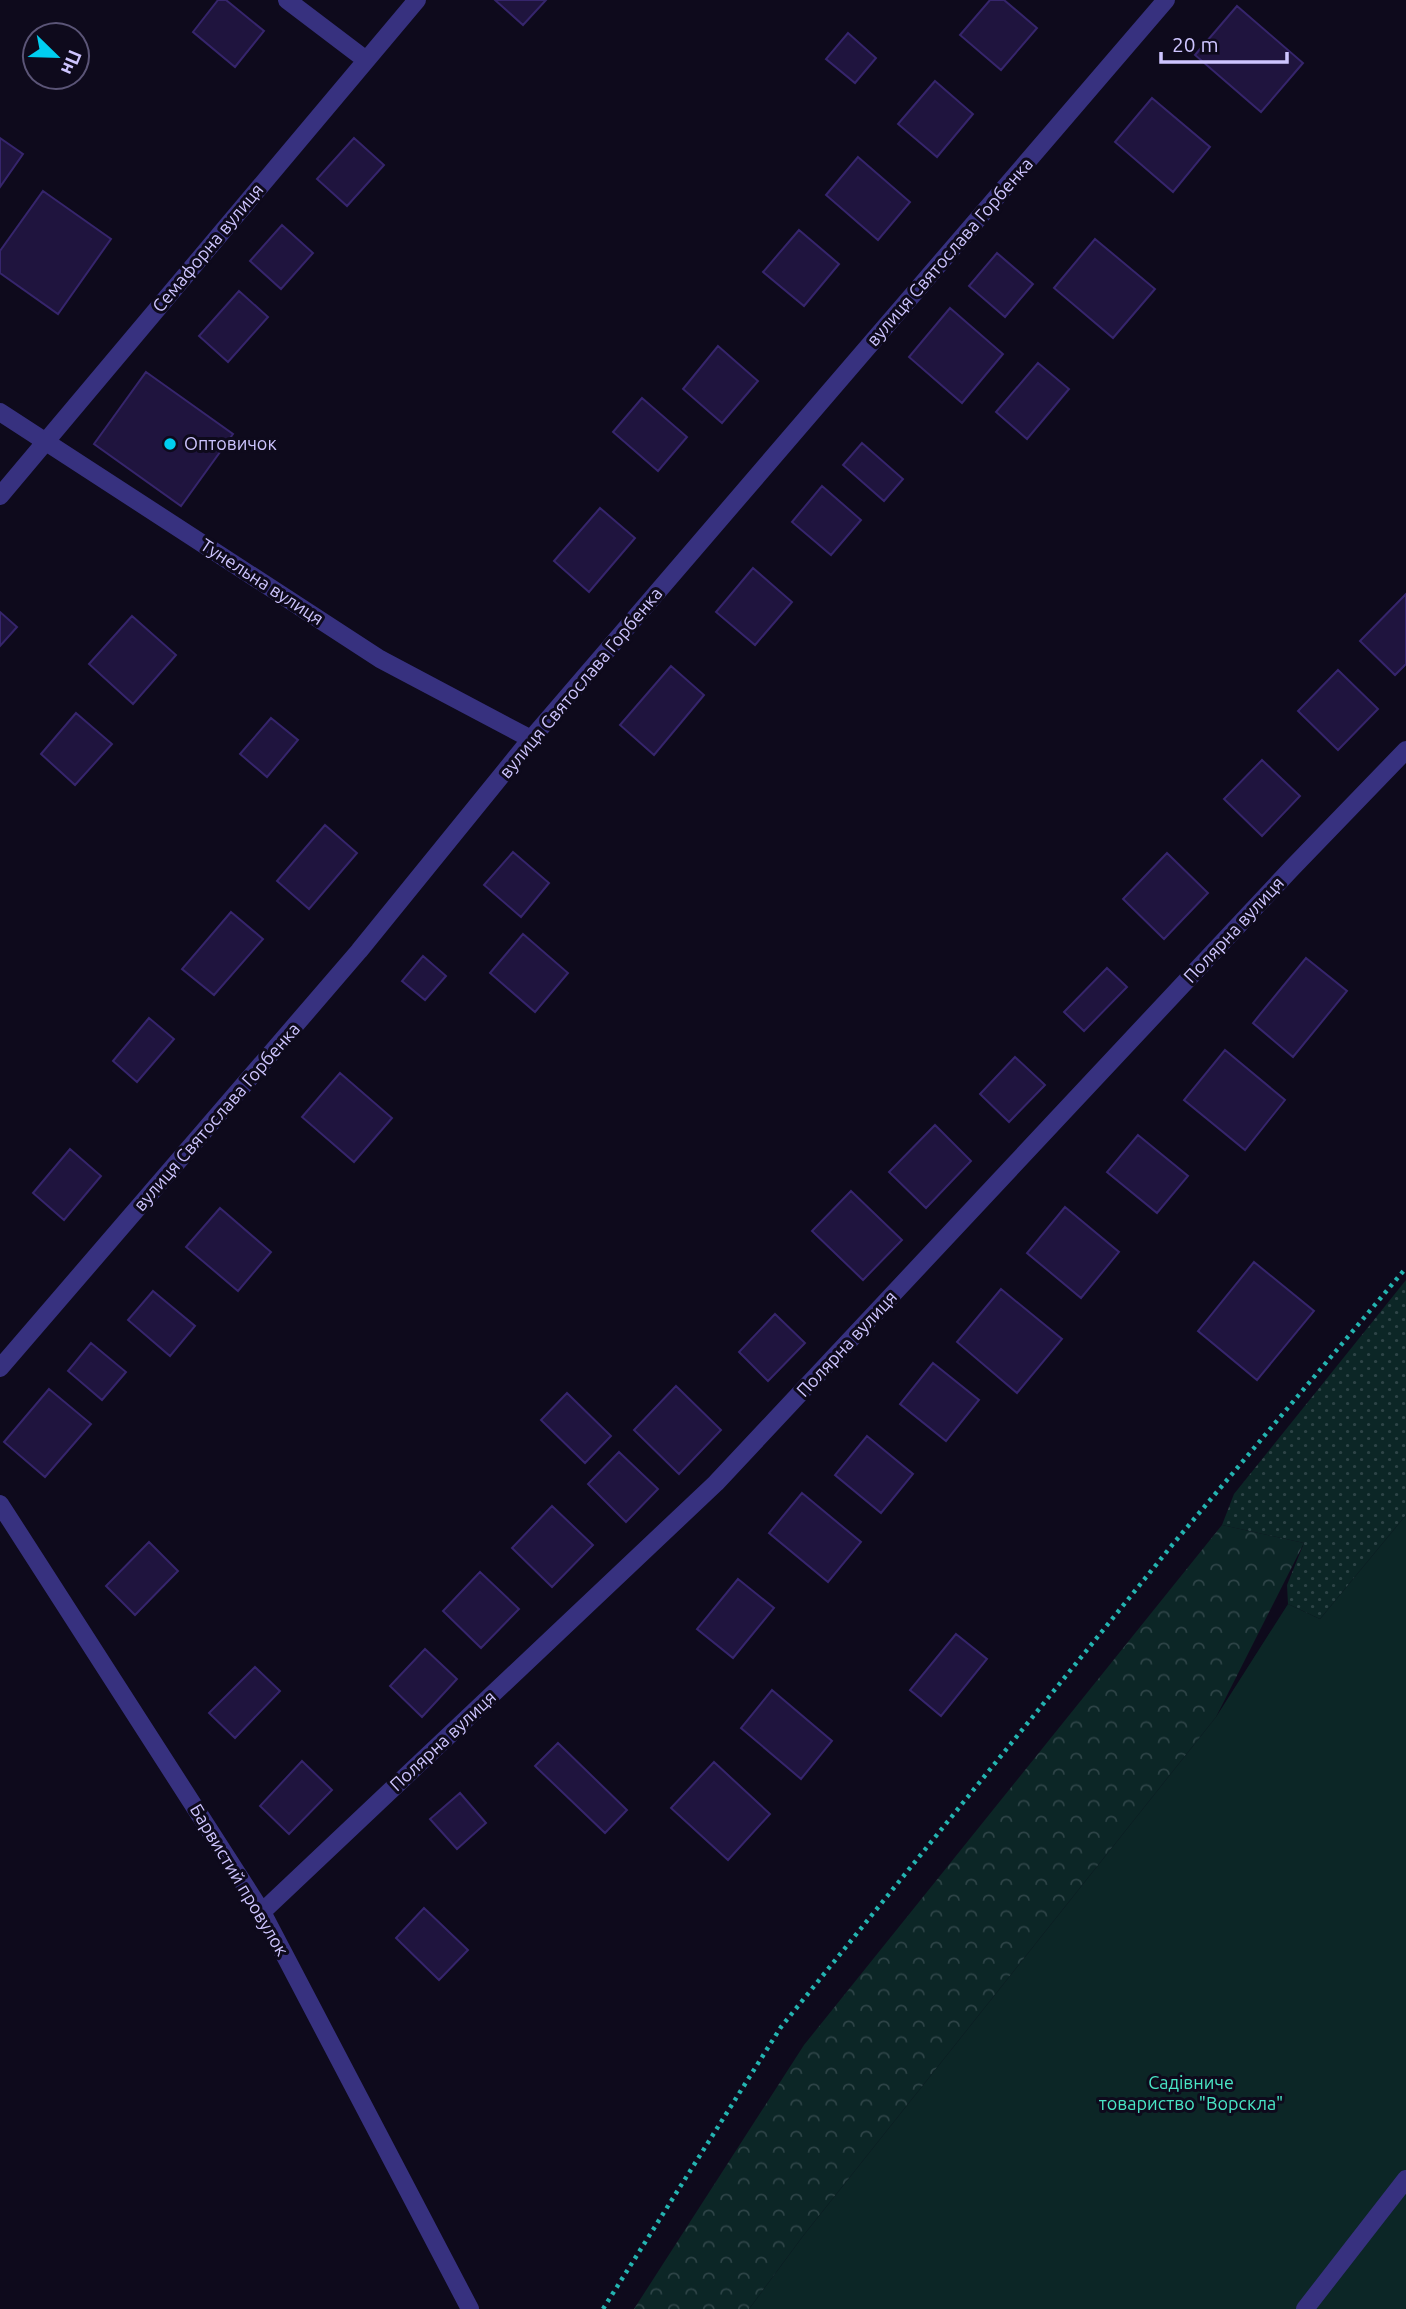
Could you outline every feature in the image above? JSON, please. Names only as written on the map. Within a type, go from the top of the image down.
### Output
[{"type":"street","points":[[287,0],[366,60]]},
{"type":"street","name":"Семафорна вулиця","points":[[0,496],[417,0]]},
{"type":"street","name":"вулиця Святослава Горбенка","points":[[0,1368],[359,951],[531,739],[1166,0]]},
{"type":"street","name":"Тунельна вулиця","points":[[0,412],[380,659],[531,739]]},
{"type":"street","name":"Полярна вулиця","points":[[262,1912],[716,1483],[1292,868],[1406,750]]},
{"type":"street","name":"Барвистий провулок","points":[[0,1504],[262,1912],[470,2309]]},
{"type":"street","points":[[1305,2309],[1406,2179]]},
{"type":"path","points":[[603,2309],[781,2027],[1173,1544],[1406,1268]]},
{"type":"green space","points":[[1406,1280],[1406,1515],[1320,1619],[1288,1604],[1287,1585],[1304,1543],[1222,1525],[1234,1494]]},
{"type":"green space","name":"Садівниче товариство \"Ворскла\"","points":[[1406,1515],[1406,2309],[749,2309],[803,2236],[1216,1717],[1288,1604],[1320,1619]]},
{"type":"green space","points":[[1222,1525],[1304,1543],[1216,1717],[803,2236],[749,2309],[634,2309],[804,2045]]},
{"type":"building","points":[[218,0],[226,0],[264,31],[235,67],[193,32]]},
{"type":"building","points":[[495,0],[546,0],[523,25]]},
{"type":"building","points":[[990,0],[1004,0],[1037,28],[1001,70],[960,35]]},
{"type":"building","points":[[1237,6],[1303,63],[1261,112],[1195,55]]},
{"type":"building","points":[[848,33],[876,58],[855,83],[826,59]]},
{"type":"building","points":[[935,81],[973,114],[937,157],[898,124]]},
{"type":"building","points":[[1152,98],[1210,147],[1173,192],[1115,142]]},
{"type":"building","points":[[0,138],[23,154],[0,187]]},
{"type":"building","points":[[354,138],[384,165],[347,206],[317,179]]},
{"type":"building","points":[[858,157],[910,202],[878,240],[826,195]]},
{"type":"building","points":[[43,191],[111,239],[58,314],[0,273],[0,251]]},
{"type":"building","points":[[282,225],[313,253],[281,289],[250,261]]},
{"type":"building","points":[[799,230],[839,264],[804,306],[763,272]]},
{"type":"building","points":[[1095,239],[1155,289],[1113,338],[1054,288]]},
{"type":"building","points":[[997,253],[1033,284],[1005,317],[969,286]]},
{"type":"building","points":[[239,291],[268,317],[228,362],[199,336]]},
{"type":"building","points":[[950,308],[1003,354],[962,403],[909,357]]},
{"type":"building","points":[[718,346],[758,381],[722,423],[683,389]]},
{"type":"building","points":[[1038,363],[1069,389],[1027,439],[996,412]]},
{"type":"building","points":[[146,372],[233,434],[181,506],[94,444]]},
{"type":"building","points":[[642,398],[687,437],[658,471],[613,432]]},
{"type":"building","points":[[862,443],[903,479],[884,501],[843,465]]},
{"type":"building","points":[[822,486],[861,520],[831,555],[792,522]]},
{"type":"building","points":[[600,508],[635,538],[589,592],[554,561]]},
{"type":"building","points":[[753,568],[792,602],[755,645],[716,612]]},
{"type":"building","points":[[1406,594],[1406,664],[1395,675],[1360,641]]},
{"type":"building","points":[[0,612],[17,627],[0,646]]},
{"type":"building","points":[[132,616],[176,655],[133,704],[89,664]]},
{"type":"building","points":[[671,666],[704,695],[654,755],[620,725]]},
{"type":"building","points":[[1338,670],[1378,709],[1338,750],[1298,711]]},
{"type":"building","points":[[76,713],[112,744],[75,785],[41,754]]},
{"type":"building","points":[[271,718],[298,740],[267,777],[240,754]]},
{"type":"building","points":[[1262,760],[1300,796],[1262,836],[1224,799]]},
{"type":"building","points":[[325,825],[357,853],[309,909],[277,881]]},
{"type":"building","points":[[513,852],[549,883],[521,917],[484,885]]},
{"type":"building","points":[[1167,853],[1208,893],[1164,939],[1123,899]]},
{"type":"building","points":[[231,912],[263,939],[214,995],[182,969]]},
{"type":"building","points":[[523,934],[568,973],[535,1012],[490,973]]},
{"type":"building","points":[[423,956],[446,976],[425,1000],[402,981]]},
{"type":"building","points":[[1306,958],[1347,991],[1293,1057],[1253,1023]]},
{"type":"building","points":[[1107,968],[1127,987],[1084,1031],[1064,1012]]},
{"type":"building","points":[[149,1018],[174,1039],[137,1082],[113,1061]]},
{"type":"building","points":[[1225,1050],[1285,1100],[1245,1150],[1184,1100]]},
{"type":"building","points":[[1015,1057],[1045,1085],[1009,1122],[980,1094]]},
{"type":"building","points":[[340,1073],[392,1118],[354,1162],[302,1117]]},
{"type":"building","points":[[935,1125],[971,1161],[926,1208],[889,1172]]},
{"type":"building","points":[[1138,1135],[1188,1176],[1157,1213],[1107,1172]]},
{"type":"building","points":[[70,1149],[101,1176],[64,1220],[33,1193]]},
{"type":"building","points":[[851,1191],[902,1240],[863,1280],[812,1231]]},
{"type":"building","points":[[1065,1207],[1119,1252],[1081,1298],[1027,1253]]},
{"type":"building","points":[[220,1208],[271,1252],[238,1291],[186,1247]]},
{"type":"building","points":[[1254,1262],[1314,1311],[1257,1380],[1198,1331]]},
{"type":"building","points":[[1001,1289],[1062,1339],[1017,1393],[957,1342]]},
{"type":"building","points":[[153,1291],[195,1326],[170,1356],[128,1320]]},
{"type":"building","points":[[775,1314],[805,1343],[768,1381],[739,1352]]},
{"type":"building","points":[[91,1343],[126,1372],[102,1400],[68,1371]]},
{"type":"building","points":[[933,1363],[979,1400],[946,1441],[900,1404]]},
{"type":"building","points":[[676,1386],[721,1430],[679,1474],[634,1430]]},
{"type":"building","points":[[49,1389],[91,1424],[45,1477],[4,1442]]},
{"type":"building","points":[[567,1393],[611,1436],[585,1463],[541,1420]]},
{"type":"building","points":[[867,1436],[913,1474],[881,1513],[835,1475]]},
{"type":"building","points":[[619,1452],[658,1489],[626,1522],[588,1484]]},
{"type":"building","points":[[802,1493],[861,1542],[828,1582],[769,1533]]},
{"type":"building","points":[[552,1506],[593,1545],[552,1587],[512,1548]]},
{"type":"building","points":[[149,1542],[178,1571],[135,1615],[106,1586]]},
{"type":"building","points":[[480,1572],[519,1609],[481,1648],[443,1611]]},
{"type":"building","points":[[738,1579],[774,1608],[733,1658],[697,1629]]},
{"type":"building","points":[[956,1634],[987,1659],[941,1716],[910,1690]]},
{"type":"building","points":[[425,1649],[457,1679],[422,1717],[390,1686]]},
{"type":"building","points":[[255,1667],[280,1691],[235,1738],[209,1713]]},
{"type":"building","points":[[772,1690],[832,1741],[801,1779],[741,1728]]},
{"type":"building","points":[[558,1743],[627,1810],[605,1833],[535,1766]]},
{"type":"building","points":[[302,1761],[332,1790],[289,1834],[260,1806]]},
{"type":"building","points":[[714,1762],[770,1814],[728,1860],[671,1808]]},
{"type":"building","points":[[460,1793],[486,1823],[457,1849],[430,1819]]},
{"type":"building","points":[[424,1908],[468,1950],[439,1980],[396,1938]]},
{"type":"place","name":"Оптовичок","points":[[170,444]]}]
